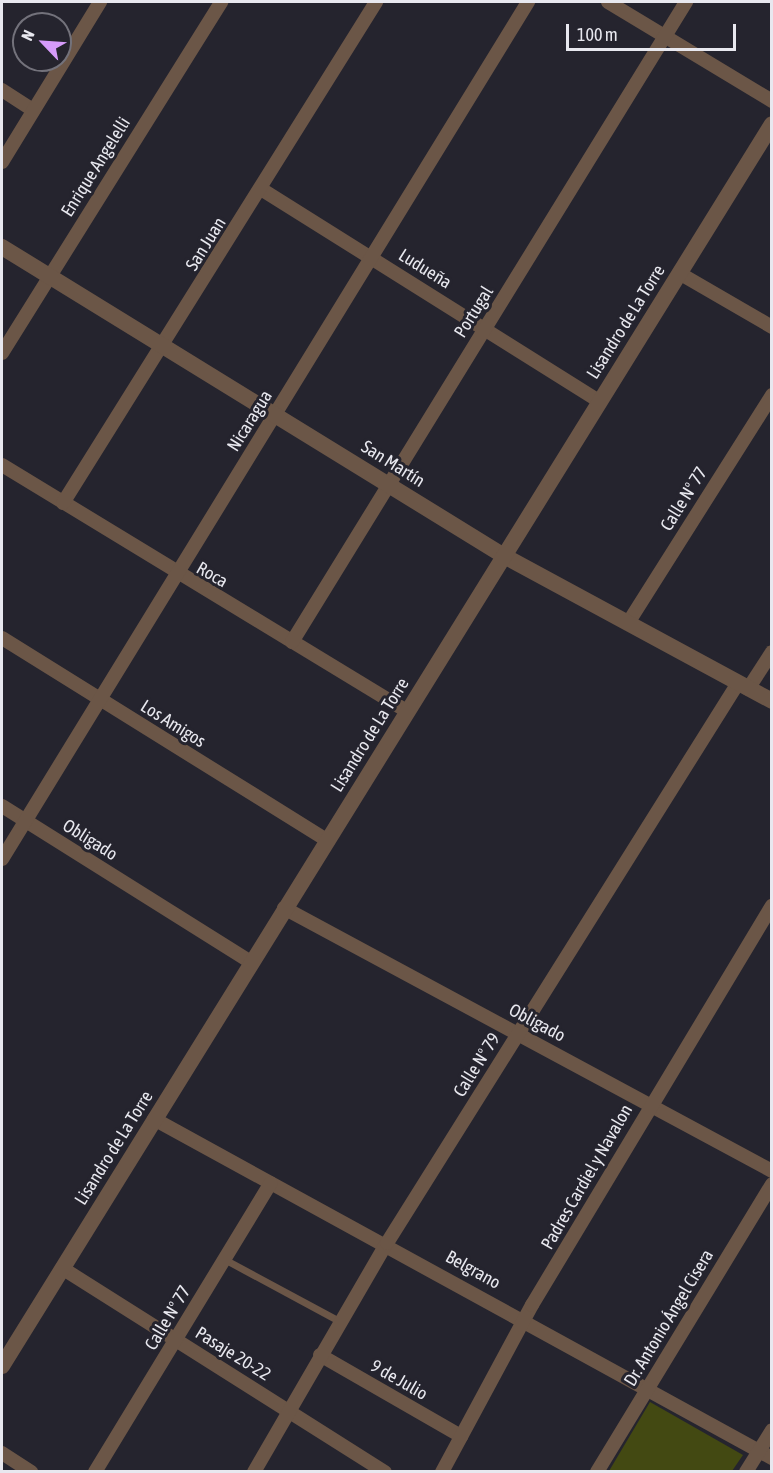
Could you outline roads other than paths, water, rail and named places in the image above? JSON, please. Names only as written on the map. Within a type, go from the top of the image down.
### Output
[{"type":"street","points":[[2,162],[100,2]]},
{"type":"street","name":"Enrique Angelelli","points":[[2,353],[221,2]]},
{"type":"street","name":"San Juan","points":[[63,503],[163,347],[376,2]]},
{"type":"street","name":"Nicaragua","points":[[2,859],[528,2]]},
{"type":"street","points":[[608,2],[771,101]]},
{"type":"street","name":"Portugal","points":[[292,642],[686,2]]},
{"type":"street","points":[[2,90],[33,110]]},
{"type":"street","name":"Lisandro de La Torre","points":[[2,1366],[771,124]]},
{"type":"street","name":"Ludueña","points":[[261,189],[600,402]]},
{"type":"street","name":"San Martín","points":[[2,247],[504,556],[771,701]]},
{"type":"street","points":[[679,273],[771,327]]},
{"type":"street","name":"Calle Nº 77","points":[[628,623],[771,395]]},
{"type":"street","name":"Roca","points":[[2,465],[176,574],[407,711]]},
{"type":"street","name":"Los Amigos","points":[[2,638],[327,840]]},
{"type":"street","name":"Calle Nº 79","points":[[254,1472],[339,1322],[518,1034],[743,686],[771,652]]},
{"type":"street","name":"Obligado","points":[[2,806],[252,963]]},
{"type":"street","name":"Padres Cardiel y Navalon","points":[[442,1472],[526,1320],[650,1105],[771,905]]},
{"type":"street","name":"Obligado","points":[[284,908],[771,1171]]},
{"type":"street","name":"Belgrano","points":[[154,1119],[387,1243],[771,1458]]},
{"type":"street","name":"Calle Nº 77","points":[[95,1472],[272,1183]]},
{"type":"street","name":"Dr. Antonio Ángel Cisera","points":[[597,1472],[771,1184]]},
{"type":"street","name":"Pasaje 20-22","points":[[62,1268],[385,1472]]},
{"type":"street","name":"9 de Julio","points":[[320,1355],[461,1436]]},
{"type":"street","points":[[746,1472],[771,1430]]},
{"type":"street","points":[[2,1453],[31,1472]]},
{"type":"lane","points":[[224,1259],[339,1322]]}]
